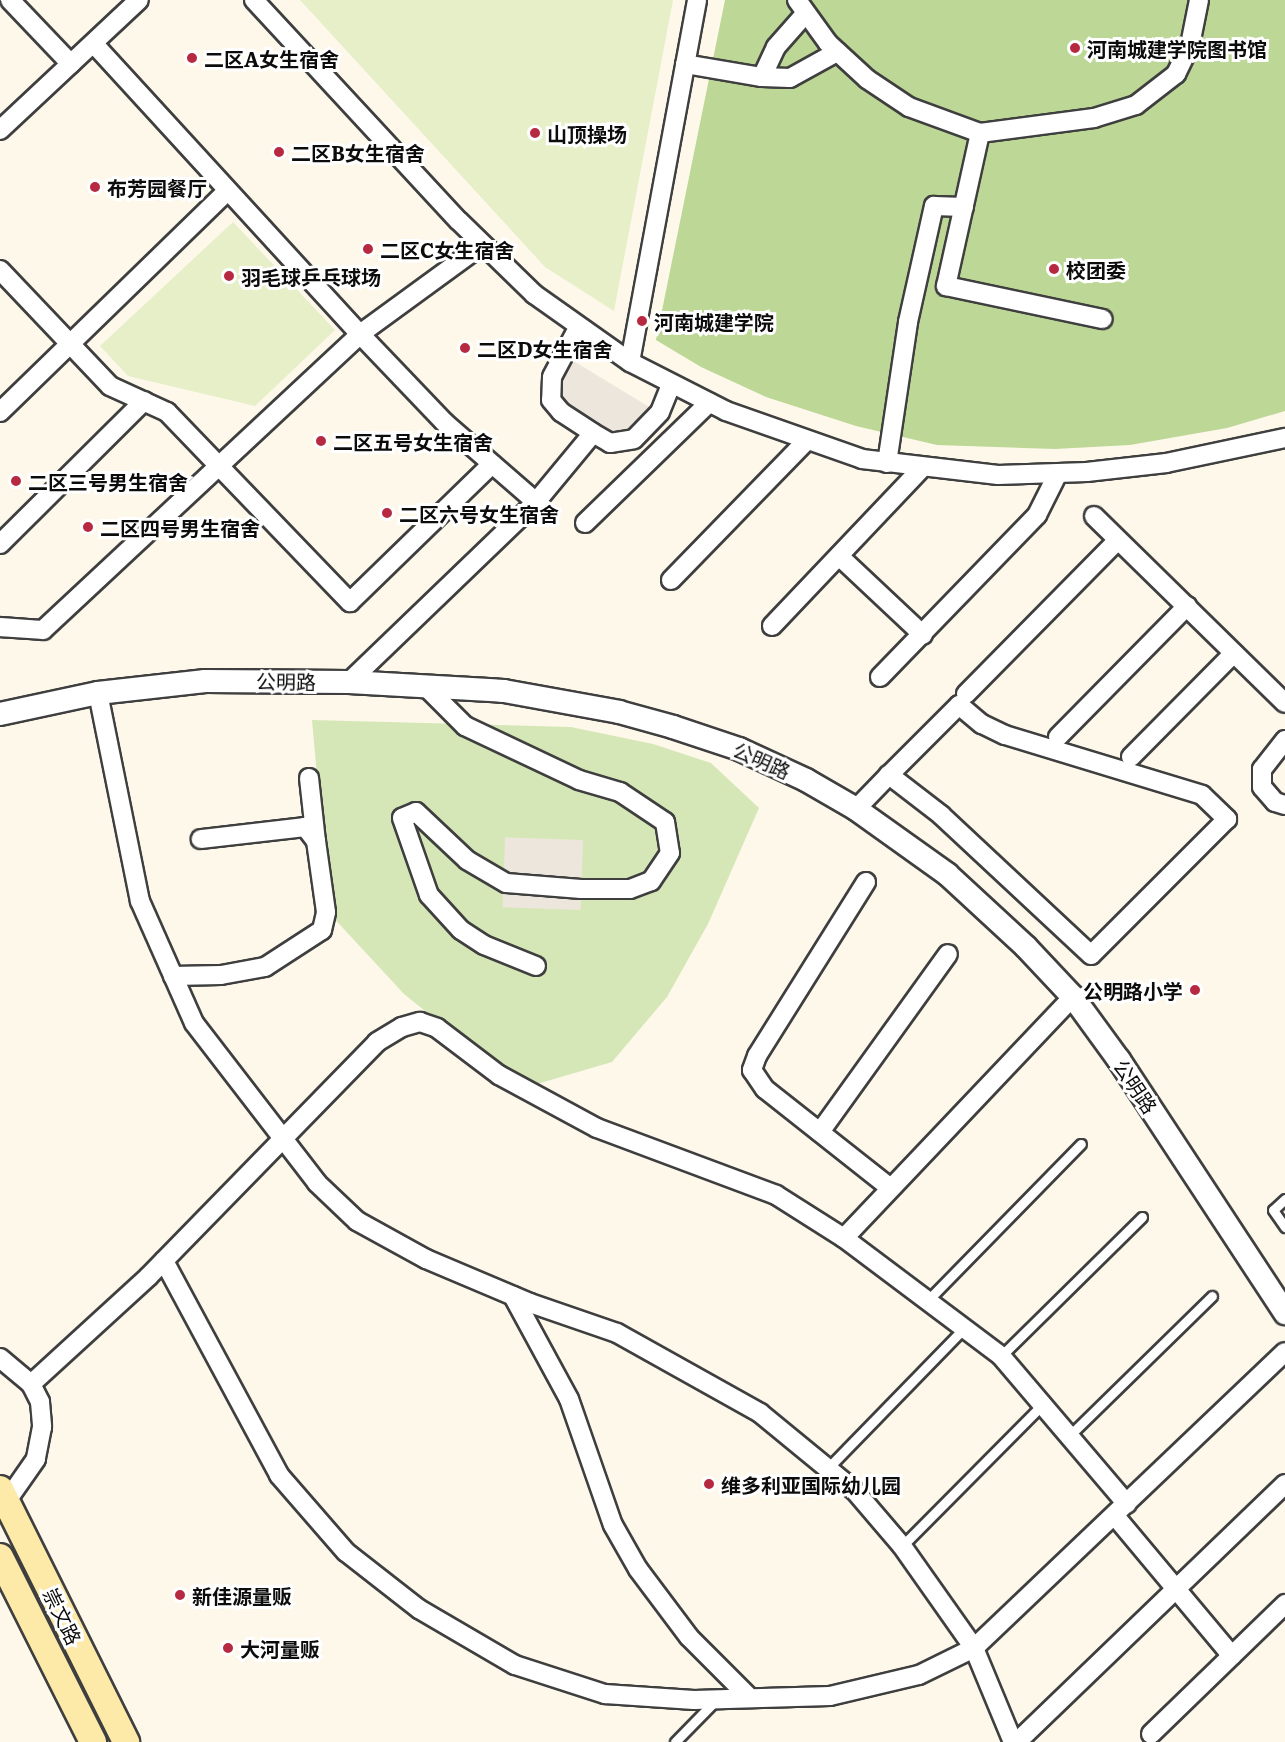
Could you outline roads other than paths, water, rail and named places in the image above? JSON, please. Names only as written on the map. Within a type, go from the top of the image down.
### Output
[{"type":"main road","name":"崇文路","points":[[3,1496],[126,1742]]},
{"type":"main road","name":"崇文路","points":[[0,1557],[93,1742]]},
{"type":"street","points":[[10,0],[71,64]]},
{"type":"street","points":[[0,130],[139,0]]},
{"type":"street","points":[[254,0],[482,245],[578,328],[630,362],[709,403],[806,441],[862,459],[922,468],[998,475],[1058,473],[1166,463],[1285,438]]},
{"type":"street","points":[[630,362],[697,0]]},
{"type":"street","points":[[762,77],[776,47],[801,6],[837,52],[867,79],[909,106],[980,133],[1094,118],[1136,105],[1176,74],[1190,45],[1199,0]]},
{"type":"street","points":[[94,44],[227,191],[444,422],[536,502]]},
{"type":"street","points":[[685,64],[762,77],[790,78],[837,52]]},
{"type":"street","points":[[980,133],[946,286],[1102,319]]},
{"type":"street","points":[[0,412],[227,191]]},
{"type":"street","points":[[886,463],[908,322],[934,206],[964,207]]},
{"type":"street","points":[[0,627],[43,630],[218,463],[360,334],[482,245]]},
{"type":"street","points":[[0,270],[110,386],[167,412],[350,602],[492,464]]},
{"type":"street","points":[[578,328],[552,377],[551,400],[561,412],[593,433],[610,443],[634,439],[660,412],[671,385]]},
{"type":"street","points":[[0,544],[144,401]]},
{"type":"street","points":[[585,523],[709,403]]},
{"type":"street","points":[[349,682],[536,502],[593,433]]},
{"type":"street","points":[[671,580],[806,441]]},
{"type":"street","points":[[772,626],[922,468]]},
{"type":"street","points":[[880,677],[1037,515],[1058,473]]},
{"type":"street","points":[[1094,516],[1285,703]]},
{"type":"street","points":[[966,694],[1118,540]]},
{"type":"street","points":[[839,556],[923,635]]},
{"type":"street","points":[[1058,737],[1187,606]]},
{"type":"street","points":[[1131,757],[1234,652]]},
{"type":"street","name":"公明路","points":[[0,714],[98,693],[205,681],[349,682],[545,697],[673,727],[739,749],[806,780],[856,809],[947,874],[1026,947],[1073,997],[1119,1060],[1285,1313]]},
{"type":"street","points":[[427,688],[465,726],[579,780],[620,792],[665,822],[669,853],[651,881],[630,889],[581,889],[506,883],[467,860],[416,812],[402,818],[429,895],[469,935],[536,966]]},
{"type":"street","points":[[98,693],[140,901],[194,1023],[317,1183],[357,1221],[426,1259],[513,1296],[617,1333],[760,1413],[855,1491],[902,1546],[974,1648],[1015,1742],[1285,1484]]},
{"type":"street","points":[[856,809],[889,775],[958,705],[982,724],[1005,735],[1202,795],[1227,819],[1091,955],[941,815],[889,775]]},
{"type":"street","points":[[1285,740],[1262,769],[1262,787],[1275,802],[1285,805]]},
{"type":"street","points":[[173,976],[221,975],[265,967],[322,930],[326,912],[309,778]]},
{"type":"street","points":[[201,839],[304,827],[316,841]]},
{"type":"street","points":[[866,882],[757,1056],[752,1070],[765,1089],[889,1187]]},
{"type":"street","points":[[820,1132],[948,954]]},
{"type":"street","points":[[844,1238],[889,1187],[1073,997]]},
{"type":"street","points":[[31,1384],[164,1261],[377,1042],[402,1027],[420,1022],[437,1028],[499,1075],[597,1128],[776,1195],[844,1238],[965,1327],[1001,1356],[1069,1436],[1176,1588],[1232,1656]]},
{"type":"street","points":[[164,1261],[279,1475],[346,1552],[419,1609],[515,1665],[605,1695],[717,1699],[830,1696],[919,1675],[974,1648],[1285,1352]]},
{"type":"street","points":[[513,1296],[569,1399],[613,1525],[638,1569],[689,1637],[750,1698]]},
{"type":"street","points":[[0,1358],[31,1384],[40,1402],[41,1445],[25,1478],[3,1496]]},
{"type":"street","points":[[1151,1734],[1285,1604]]},
{"type":"lane","points":[[929,1299],[1081,1144]]},
{"type":"lane","points":[[1285,1198],[1273,1210],[1285,1227]]},
{"type":"lane","points":[[1001,1356],[1142,1217]]},
{"type":"lane","points":[[1069,1436],[1212,1296]]},
{"type":"lane","points":[[827,1469],[965,1327]]},
{"type":"lane","points":[[902,1546],[1042,1405]]},
{"type":"lane","points":[[675,1742],[717,1699]]},
{"type":"place","name":"河南城建学院图书馆","points":[[1075,48]]},
{"type":"place","name":"二区A女生宿舍","points":[[192,58]]},
{"type":"place","name":"山顶操场","points":[[535,133]]},
{"type":"place","name":"二区B女生宿舍","points":[[279,152]]},
{"type":"place","name":"布芳园餐厅","points":[[95,187]]},
{"type":"place","name":"二区C女生宿舍","points":[[368,249]]},
{"type":"place","name":"校团委","points":[[1054,269]]},
{"type":"place","name":"羽毛球乒乓球场","points":[[229,276]]},
{"type":"place","name":"河南城建学院","points":[[642,321]]},
{"type":"place","name":"二区D女生宿舍","points":[[465,348]]},
{"type":"place","name":"二区五号女生宿舍","points":[[321,441]]},
{"type":"place","name":"二区三号男生宿舍","points":[[16,481]]},
{"type":"place","name":"二区六号女生宿舍","points":[[387,513]]},
{"type":"place","name":"二区四号男生宿舍","points":[[88,527]]},
{"type":"place","name":"公明路小学","points":[[1195,990]]},
{"type":"place","name":"维多利亚国际幼儿园","points":[[709,1484]]},
{"type":"place","name":"新佳源量贩","points":[[180,1595]]},
{"type":"place","name":"大河量贩","points":[[228,1648]]}]
